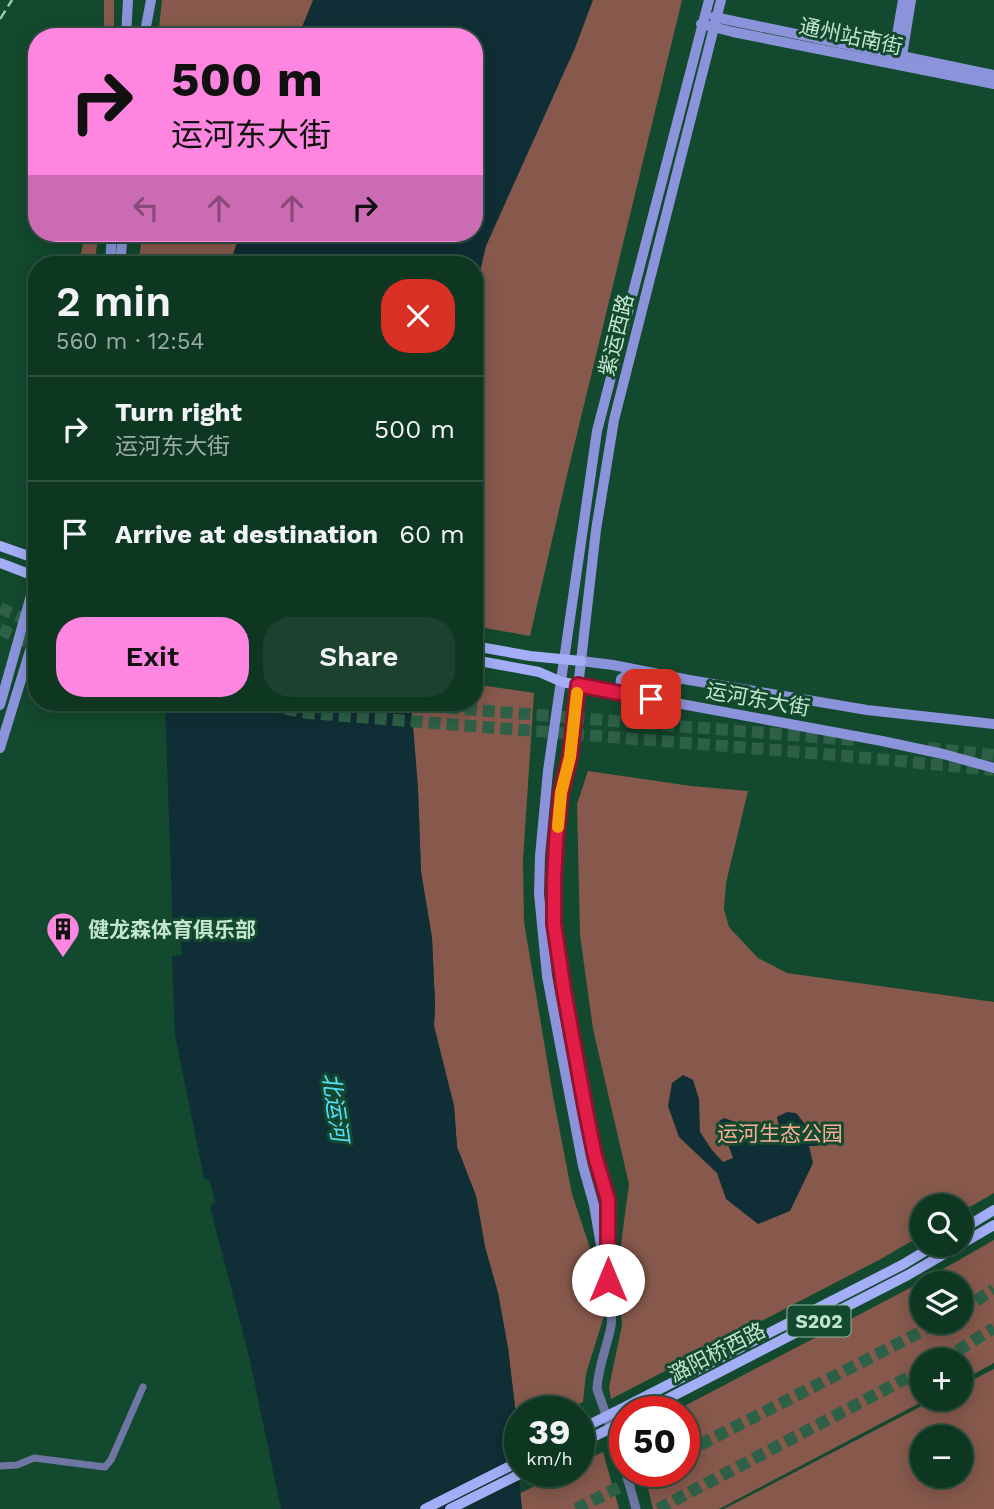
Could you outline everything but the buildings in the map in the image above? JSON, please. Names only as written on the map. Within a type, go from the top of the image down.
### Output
[{"type":"main road","points":[[126,28],[128,0]]},
{"type":"main road","points":[[146,28],[151,0]]},
{"type":"main road","name":"紫运西路","points":[[608,1280],[571,1108],[547,976],[539,894],[540,856],[548,771],[597,431],[709,0]]},
{"type":"main road","name":"紫运西路","points":[[608,1280],[608,1200],[586,1112],[554,924],[556,841],[561,793],[570,757],[596,530],[614,420],[721,0]]},
{"type":"main road","points":[[897,60],[903,0]]},
{"type":"main road","points":[[897,60],[911,0]]},
{"type":"main road","name":"通州站南街","points":[[703,19],[897,60],[994,84]]},
{"type":"main road","name":"通州站南街","points":[[897,60],[994,75]]},
{"type":"main road","points":[[0,546],[28,556]]},
{"type":"main road","points":[[0,563],[28,573]]},
{"type":"main road","points":[[0,705],[28,607]]},
{"type":"main road","name":"运河东大街","points":[[483,648],[613,665],[867,710],[994,724]]},
{"type":"main road","points":[[0,748],[28,657]]},
{"type":"main road","name":"运河东大街","points":[[483,662],[539,671],[562,682],[882,741],[994,768]]},
{"type":"main road","points":[[624,694],[619,683],[625,676],[663,682],[689,680]]},
{"type":"main road","points":[[973,1223],[994,1210]]},
{"type":"main road","name":"潞阳桥西路","points":[[673,1396],[908,1275],[994,1225]]},
{"type":"main road","name":"潞阳桥西路","points":[[595,1422],[915,1257]]},
{"type":"main road","points":[[425,1509],[504,1469]]},
{"type":"main road","points":[[450,1509],[504,1482]]},
{"type":"street","points":[[608,1280],[611,1326],[597,1389],[609,1424]]},
{"type":"street","points":[[0,1466],[17,1465],[34,1458],[105,1467],[111,1460],[143,1388]]},
{"type":"street","points":[[630,1487],[636,1509]]},
{"type":"green space","points":[[104,0],[114,0],[114,28],[104,28]]},
{"type":"green space","points":[[162,0],[682,0],[530,636],[483,628],[483,256],[139,256],[142,242],[483,242],[483,28],[159,28]]},
{"type":"green space","points":[[83,242],[98,242],[95,256],[81,256]]},
{"type":"green space","points":[[483,685],[534,693],[523,860],[524,922],[572,1194],[592,1254],[604,1316],[586,1374],[584,1396],[514,1396],[498,1293],[485,1247],[476,1196],[457,1147],[454,1106],[434,1026],[432,938],[421,872],[412,711],[483,711]]},
{"type":"green space","name":"运河生态公园","points":[[588,771],[691,786],[748,791],[726,883],[724,909],[729,927],[758,958],[787,973],[994,1002],[994,1193],[973,1205],[973,1194],[910,1194],[910,1242],[617,1396],[610,1396],[609,1387],[622,1325],[618,1267],[629,1184],[593,1029],[580,935],[577,804]]},
{"type":"green space","points":[[994,1240],[994,1363],[973,1374],[973,1348],[910,1348],[910,1408],[719,1509],[653,1509],[648,1487],[700,1487],[700,1398],[910,1288],[910,1334],[973,1334],[973,1271],[940,1271],[964,1257],[973,1257],[973,1252]]},
{"type":"green space","points":[[994,1369],[994,1509],[724,1509],[912,1411],[973,1411],[973,1380]]},
{"type":"green space","points":[[603,1452],[609,1473],[609,1487],[613,1487],[619,1509],[488,1509],[533,1487],[595,1487],[595,1456]]},
{"type":"water","points":[[313,0],[593,0],[575,48],[486,246],[483,259],[483,256],[233,256],[237,242],[483,242],[483,28],[302,28]]},
{"type":"water","name":"北运河","points":[[165,711],[412,711],[421,872],[432,938],[434,1026],[454,1106],[457,1147],[476,1196],[485,1247],[498,1293],[514,1396],[504,1396],[504,1487],[520,1487],[522,1509],[281,1509],[249,1356],[210,1207],[215,1202],[210,1181],[204,1178],[175,1035],[172,956],[182,955],[180,935],[173,935]]},
{"type":"water","points":[[683,1075],[693,1080],[699,1099],[700,1132],[723,1162],[733,1158],[719,1121],[724,1118],[754,1126],[767,1138],[775,1141],[780,1132],[777,1117],[787,1112],[796,1113],[809,1129],[818,1146],[809,1146],[813,1163],[790,1211],[758,1224],[726,1199],[717,1173],[679,1137],[668,1106],[672,1083]]},
{"type":"tunnel","points":[[0,608],[28,621]]},
{"type":"tunnel","points":[[0,629],[28,643]]},
{"type":"tunnel","points":[[297,711],[994,770]]},
{"type":"tunnel","points":[[483,711],[854,740]]},
{"type":"tunnel","points":[[928,748],[994,755]]},
{"type":"tunnel","points":[[973,1303],[994,1289]]},
{"type":"tunnel","points":[[962,1348],[994,1328]]},
{"type":"tunnel","points":[[700,1445],[917,1334]]},
{"type":"tunnel","points":[[658,1509],[910,1376]]},
{"type":"tunnel","points":[[576,1509],[619,1487]]},
{"type":"railway","points":[[0,19],[12,0]]},
{"type":"slow traffic","points":[[558,827],[577,693]]},
{"type":"place","name":"健龙森体育俱乐部","points":[[63,959]]},
{"type":"route","points":[[608,1280],[608,1200],[586,1112],[554,924],[556,841],[561,793],[570,757],[578,685],[651,699]]}]
